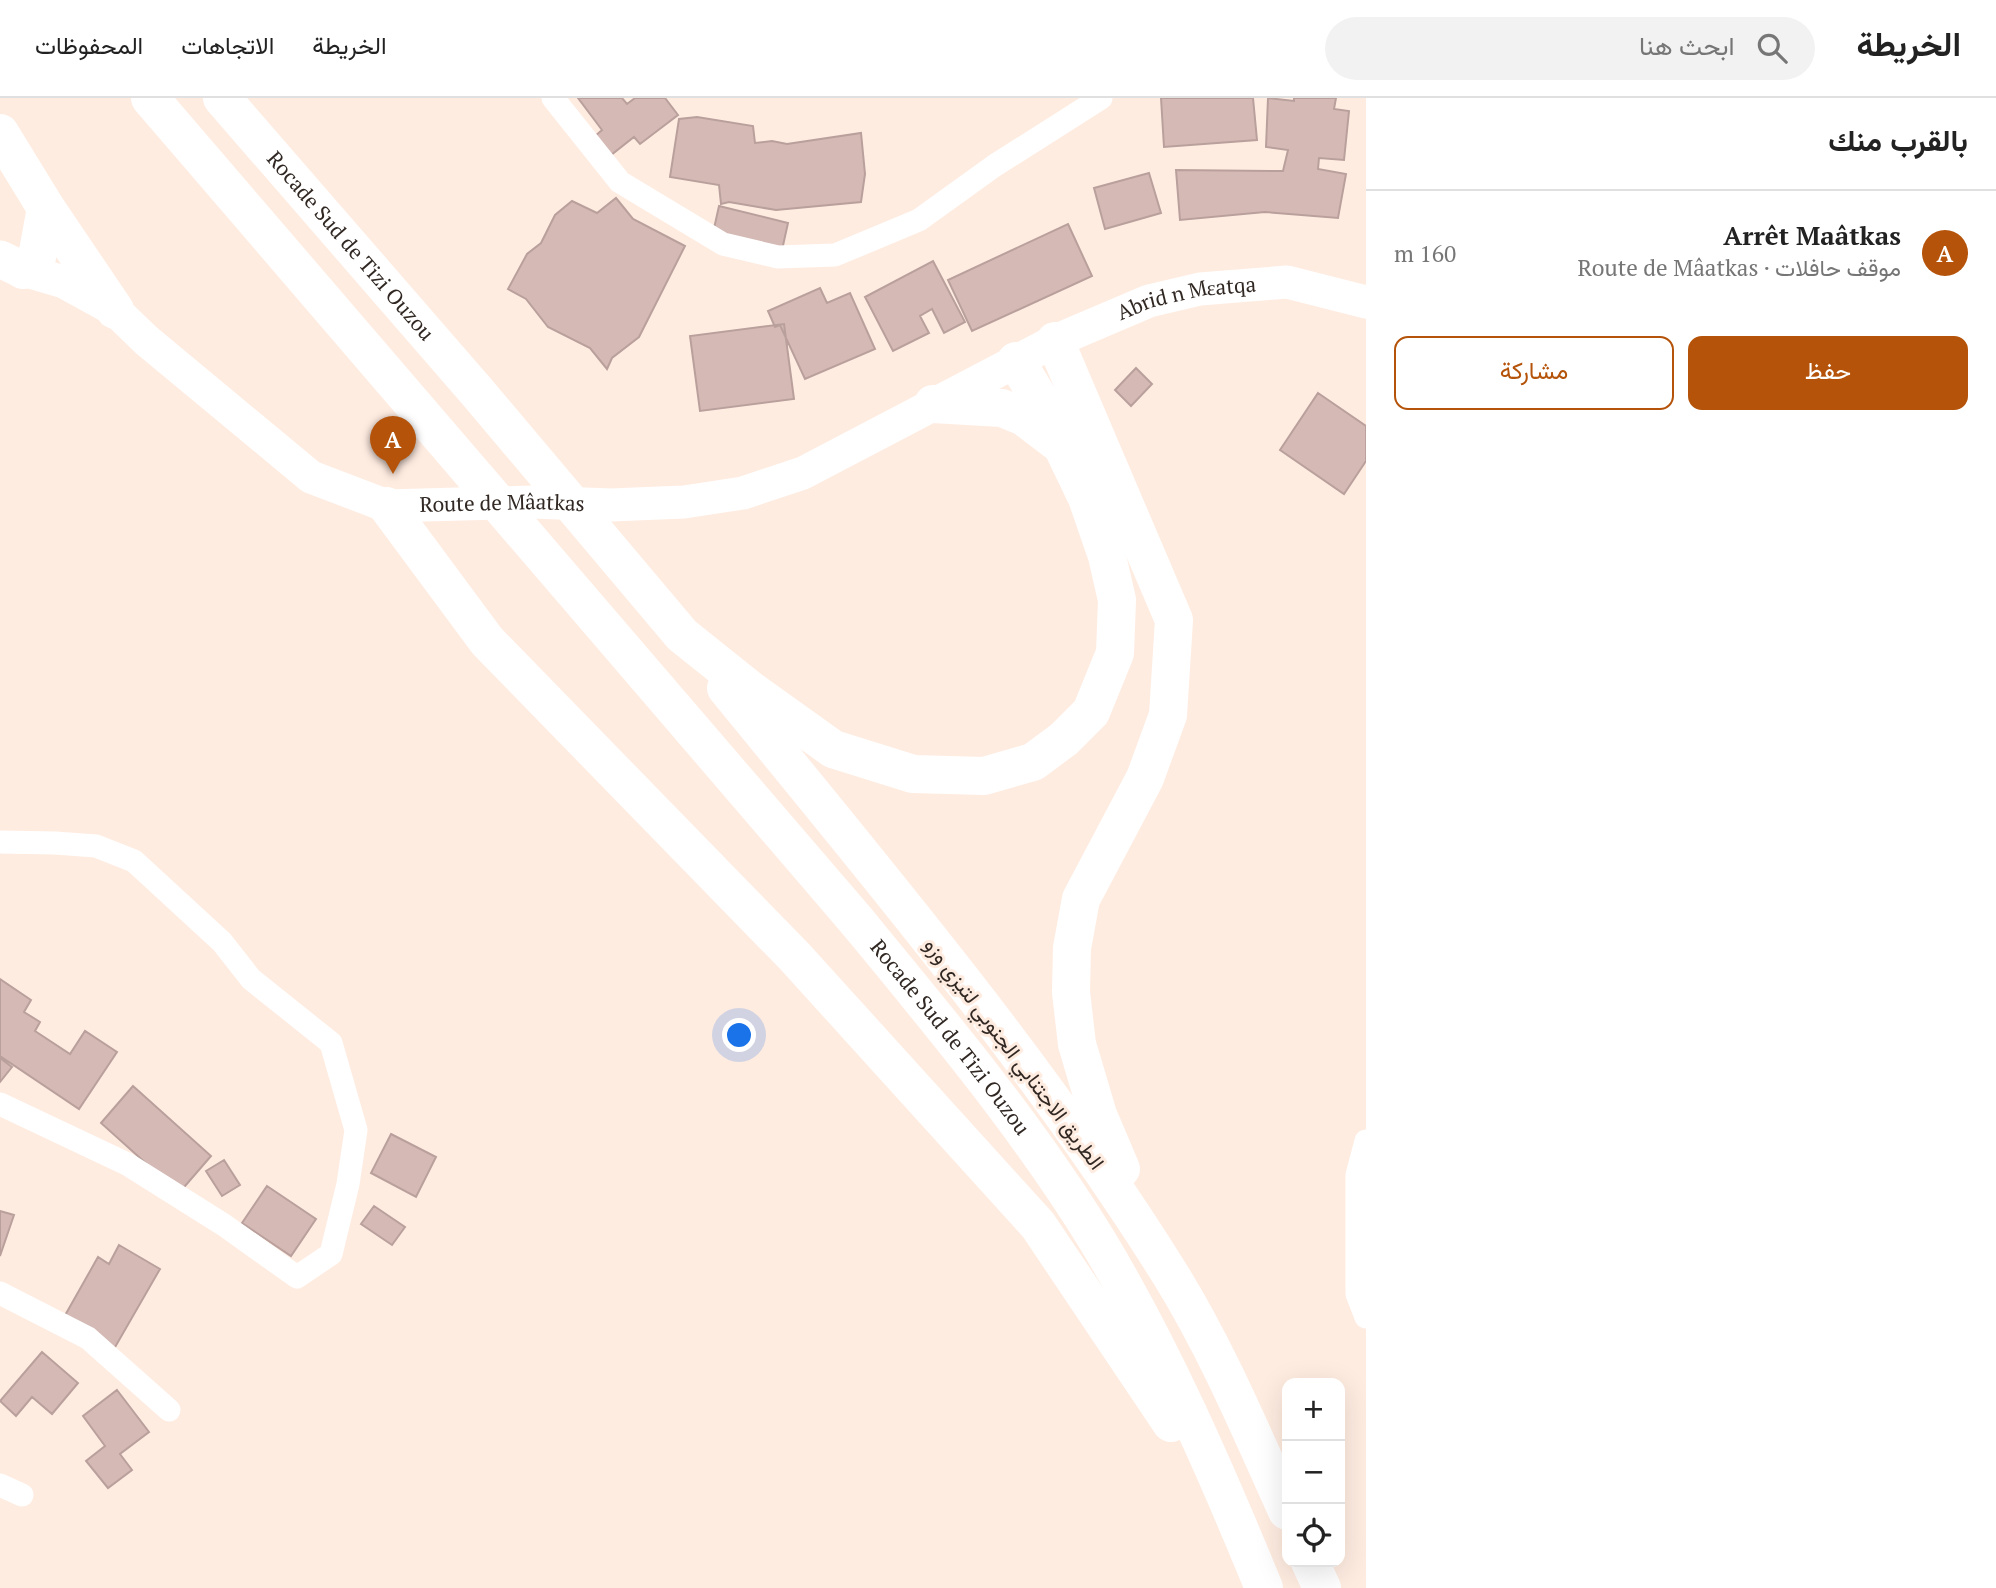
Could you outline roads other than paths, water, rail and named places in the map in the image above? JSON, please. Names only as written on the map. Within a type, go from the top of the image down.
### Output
[{"type":"highway","name":"Rocade Sud de Tizi Ouzou","points":[[150,98],[864,930],[949,1034],[1023,1133],[1097,1241],[1167,1369],[1264,1588]]},
{"type":"highway","name":"Rocade Sud de Tizi Ouzou","points":[[222,98],[478,393],[682,635]]},
{"type":"highway","points":[[0,133],[46,208],[115,310]]},
{"type":"highway","points":[[11,265],[37,257],[46,208]]},
{"type":"highway","points":[[1055,341],[1174,620],[1168,715],[1144,778],[1081,899],[1072,948],[1071,992],[1077,1044],[1098,1115],[1171,1275]]},
{"type":"highway","points":[[682,635],[752,691],[833,749],[913,774],[984,776],[1033,762],[1064,739],[1091,712],[1115,653],[1117,600],[1107,556],[1087,498],[1041,402],[1016,361]]},
{"type":"highway","points":[[933,404],[1002,408],[1024,416],[1062,446]]},
{"type":"highway","points":[[387,506],[487,641],[795,957],[1038,1225],[1236,1521]]},
{"type":"highway","name":"الطريق الاجتنابي الجنوبي لتيزي وزو","points":[[682,635],[880,877],[995,1023],[1087,1149],[1171,1275],[1254,1437],[1284,1504]]},
{"type":"highway","points":[[1312,1567],[1322,1588]]},
{"type":"main road","name":"Route de Mâatkas","points":[[11,265],[64,282],[115,310],[145,340],[311,477],[387,506],[533,502],[611,505],[684,502],[743,493],[803,473],[1016,361]]},
{"type":"main road","name":"Abrid n Mɛatqa","points":[[1016,361],[1055,341],[1149,301],[1200,289],[1287,282],[1366,302]]},
{"type":"street","points":[[552,98],[620,182],[723,244],[778,257],[835,255],[919,220],[994,166],[1101,98]]},
{"type":"street","points":[[0,842],[96,846],[134,861],[222,942],[251,979],[331,1043],[356,1130],[348,1184],[331,1254],[297,1277],[224,1225],[127,1164],[0,1104]]},
{"type":"street","points":[[1366,1141],[1357,1175],[1357,1294],[1366,1317]]},
{"type":"street","points":[[0,1293],[88,1338],[169,1410]]},
{"type":"street","points":[[0,1485],[22,1495]]},
{"type":"place","name":"Arrêt Maâtkas","points":[[393,474]]}]
